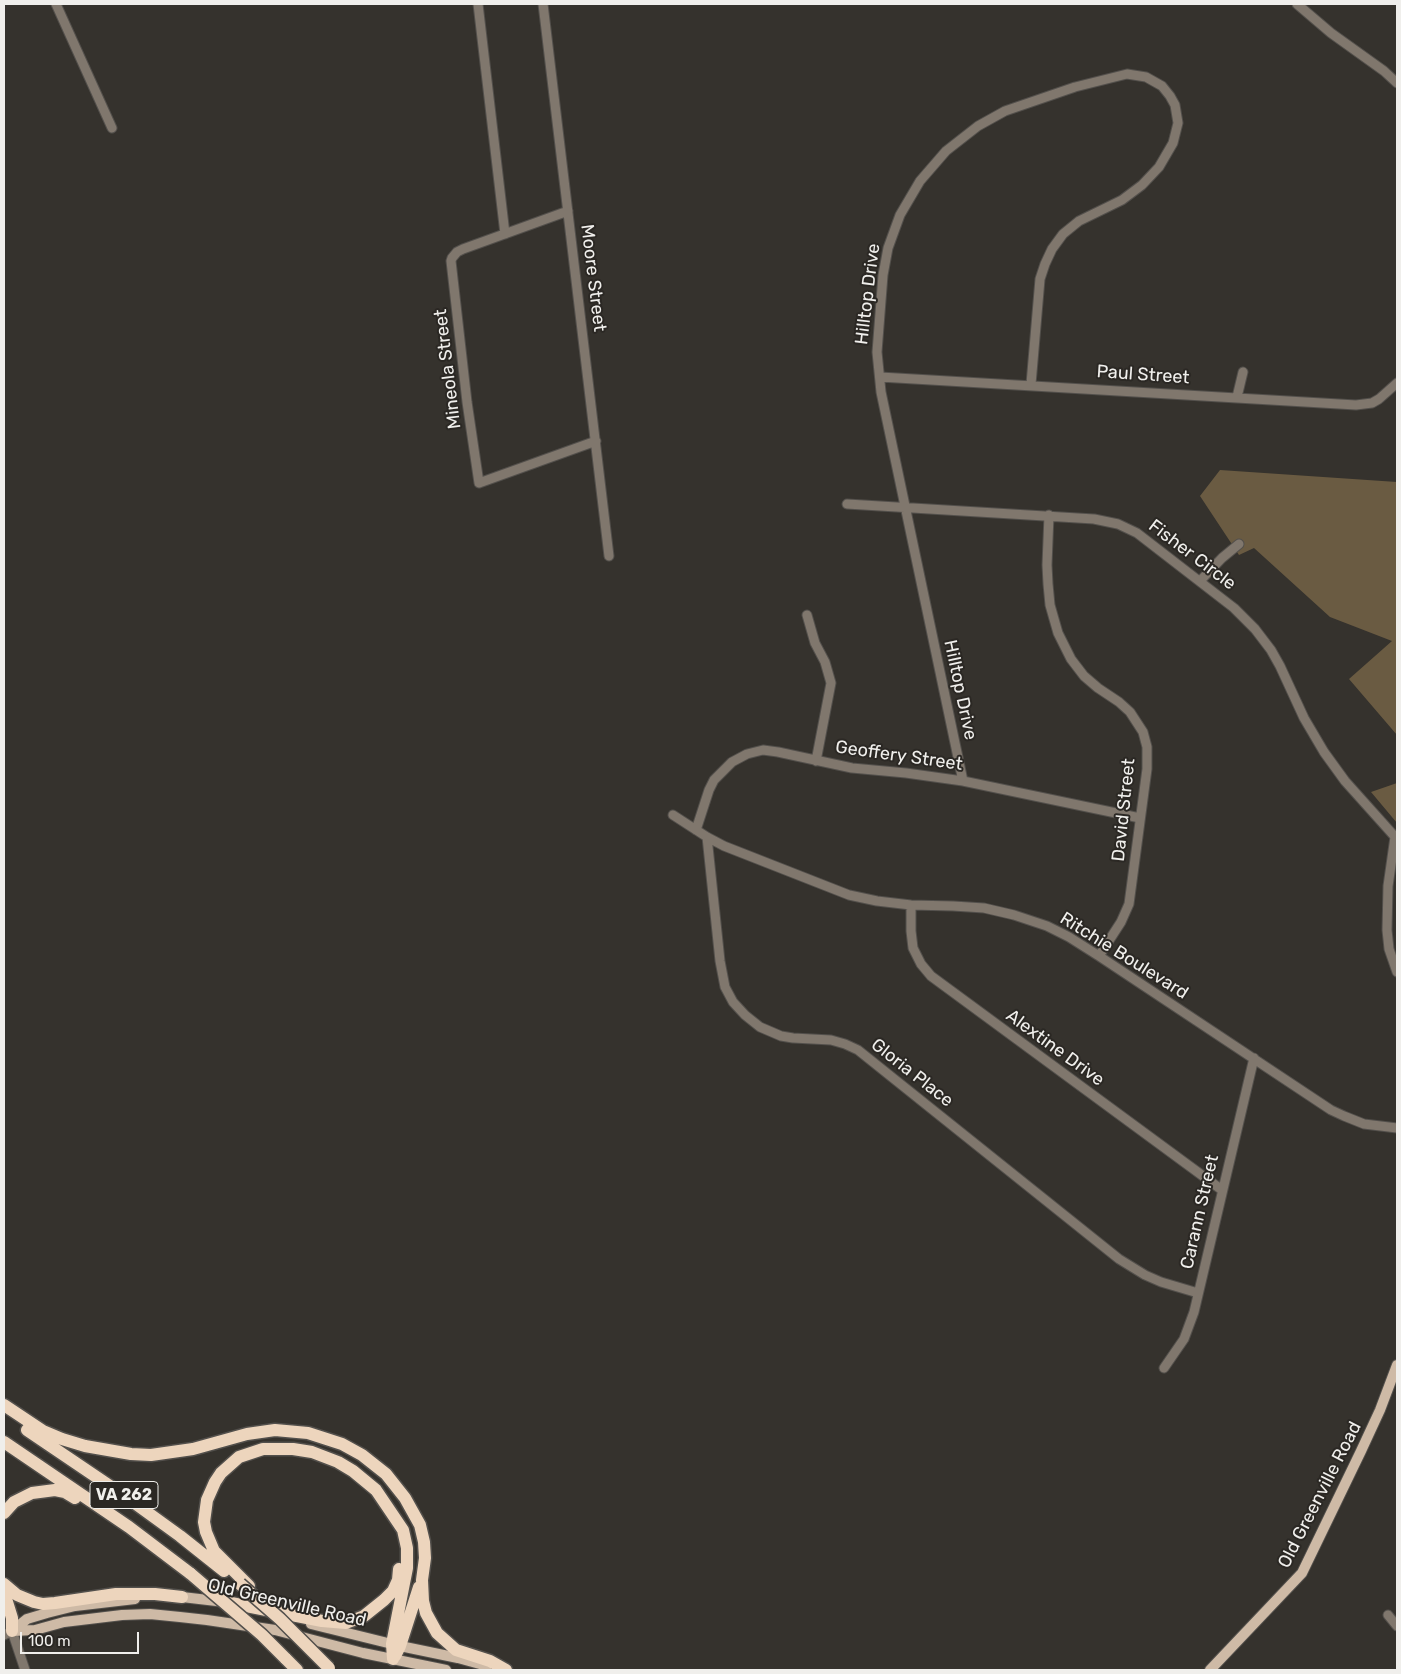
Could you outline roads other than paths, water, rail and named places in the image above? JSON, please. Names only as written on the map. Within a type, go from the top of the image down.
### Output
[{"type":"highway","points":[[4,1405],[43,1431],[62,1439],[124,1454],[151,1455],[193,1450],[247,1434],[275,1430],[308,1433],[342,1444],[362,1455],[386,1474],[400,1491],[420,1524],[424,1542],[423,1601],[426,1613],[437,1633],[456,1650],[490,1661],[506,1670]]},
{"type":"highway","name":"VA 262","points":[[4,1414],[129,1499],[244,1585]]},
{"type":"highway","name":"VA 262","points":[[4,1442],[121,1521],[191,1574],[255,1628],[296,1670]]},
{"type":"highway","points":[[329,1669],[244,1585],[214,1551],[209,1541],[204,1522],[207,1500],[221,1473],[239,1457],[264,1449],[293,1449],[312,1452],[353,1470],[376,1490],[403,1530],[407,1548],[406,1575],[393,1659]]},
{"type":"highway","points":[[4,1513],[14,1502],[32,1493],[44,1490],[65,1492],[131,1536],[175,1562]]},
{"type":"highway","points":[[231,1603],[337,1623],[346,1623],[364,1616],[384,1600],[398,1580],[400,1547],[397,1530],[386,1504]]},
{"type":"highway","points":[[396,1645],[422,1580]]},
{"type":"highway","points":[[4,1584],[17,1595],[43,1604],[116,1594],[155,1594],[182,1597]]},
{"type":"highway","points":[[4,1592],[12,1618],[8,1633]]},
{"type":"highway","points":[[4,1620],[8,1633]]},
{"type":"main road","name":"Old Greenville Road","points":[[1210,1670],[1302,1573],[1368,1434],[1397,1364]]},
{"type":"main road","name":"Old Greenville Road","points":[[8,1633],[27,1619],[75,1606],[132,1599],[182,1597],[231,1603],[396,1645],[458,1658],[497,1670]]},
{"type":"main road","name":"Old Greenville Road","points":[[8,1633],[35,1630],[64,1622],[92,1618],[150,1614],[275,1630],[446,1670]]},
{"type":"street","points":[[56,4],[112,128]]},
{"type":"street","points":[[478,4],[505,234],[568,211]]},
{"type":"street","name":"Moore Street","points":[[543,4],[610,556]]},
{"type":"street","points":[[1298,4],[1331,33],[1395,77]]},
{"type":"street","name":"Hilltop Drive","points":[[963,781],[881,392],[877,352],[883,275],[888,248],[894,229],[907,201],[920,181],[935,162],[968,133],[1005,111],[1075,87],[1127,74],[1146,77],[1162,86],[1175,104],[1178,123],[1173,143],[1159,167],[1142,185],[1122,200],[1079,221],[1063,234],[1052,249],[1040,279],[1031,384]]},
{"type":"street","name":"Mineola Street","points":[[505,234],[456,252],[451,261],[479,483],[596,441]]},
{"type":"street","points":[[1237,398],[1242,372]]},
{"type":"street","name":"Paul Street","points":[[880,376],[1365,404],[1378,399],[1397,383]]},
{"type":"street","name":"Fisher Circle","points":[[847,504],[1049,515],[1108,521],[1128,528],[1151,542],[1237,610],[1265,642],[1280,666],[1304,718],[1324,752],[1345,781],[1396,838]]},
{"type":"street","name":"David Street","points":[[1049,515],[1048,584],[1050,605],[1058,633],[1071,659],[1079,670],[1098,688],[1130,712],[1139,725],[1145,740],[1148,756],[1129,904],[1121,922],[1099,956]]},
{"type":"street","points":[[1200,581],[1239,544]]},
{"type":"street","points":[[807,615],[812,635],[826,662],[831,683],[816,761]]},
{"type":"street","name":"Geoffery Street","points":[[696,830],[714,780],[732,762],[742,756],[755,752],[772,751],[852,768],[963,781],[1140,818]]},
{"type":"street","name":"Ritchie Boulevard","points":[[674,814],[696,830],[724,846],[849,895],[892,904],[984,908],[1014,915],[1059,932],[1099,956],[1331,1110],[1374,1126],[1397,1128]]},
{"type":"street","name":"Gloria Place","points":[[707,837],[720,961],[725,987],[744,1015],[760,1027],[781,1036],[831,1040],[854,1048],[1119,1259],[1145,1276],[1198,1293]]},
{"type":"street","points":[[1396,838],[1388,886],[1387,930],[1389,949],[1397,972]]},
{"type":"street","name":"Alextine Drive","points":[[911,905],[913,948],[921,964],[931,976],[1222,1190]]},
{"type":"street","name":"Carann Street","points":[[1164,1368],[1188,1330],[1194,1312],[1254,1058]]},
{"type":"street","points":[[1388,1616],[1397,1626]]},
{"type":"street","points":[[8,1633],[25,1670]]}]
